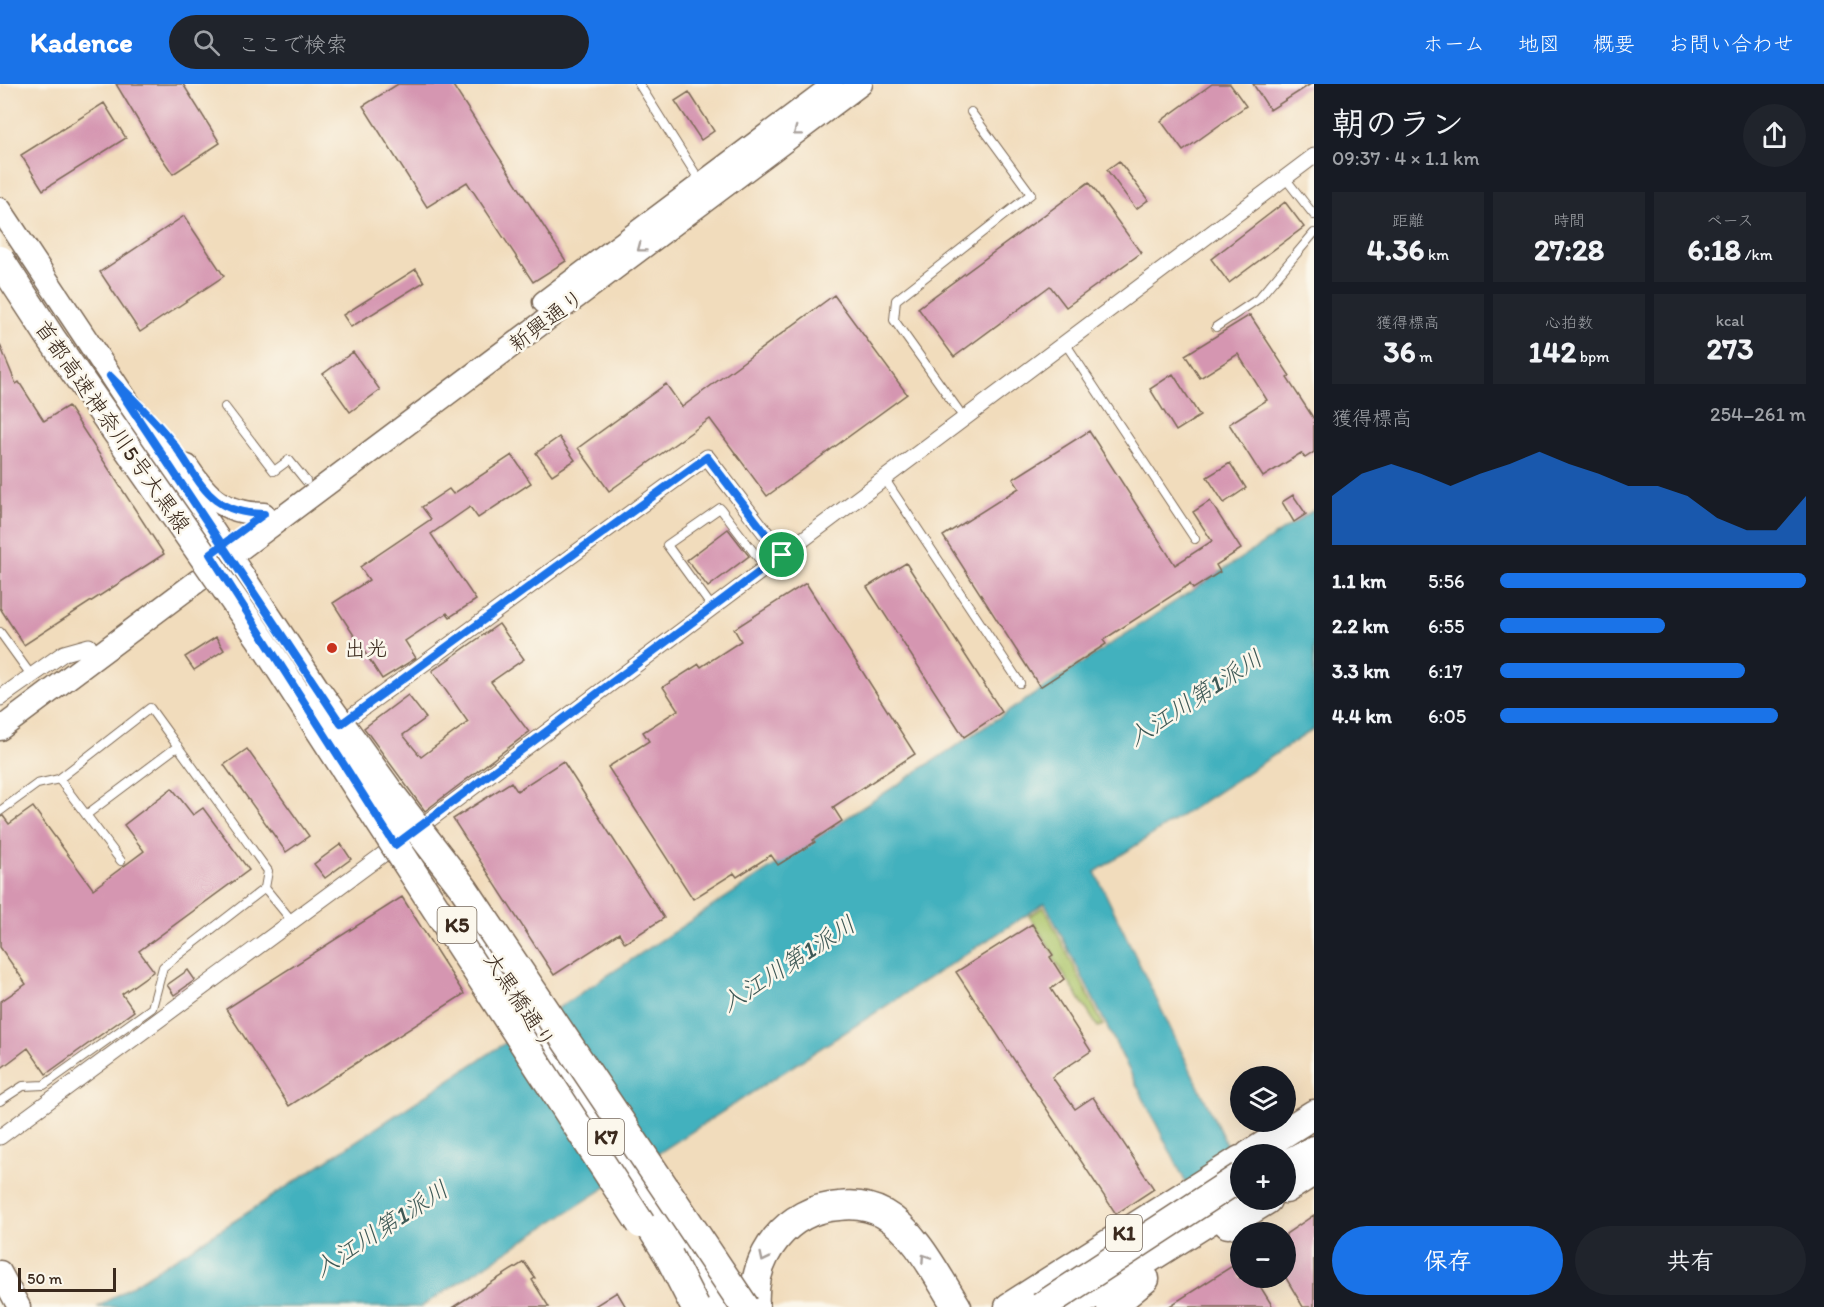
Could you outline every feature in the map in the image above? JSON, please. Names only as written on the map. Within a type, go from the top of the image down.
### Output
[{"type":"highway","name":"首都高速神奈川5号大黒線","points":[[0,248],[141,454],[220,556],[487,970]]},
{"type":"highway","name":"首都高速神奈川5号大黒線","points":[[0,260],[51,338],[261,639],[641,1224]]},
{"type":"highway","points":[[220,556],[390,793],[464,889],[745,1307]]},
{"type":"highway","name":"K5","points":[[487,970],[669,1256],[697,1307]]},
{"type":"highway","name":"K7","points":[[487,970],[601,1130],[719,1307]]},
{"type":"highway","points":[[1266,1144],[1314,1114]]},
{"type":"highway","points":[[1294,1144],[1314,1132]]},
{"type":"highway","points":[[1296,1159],[1314,1150]]},
{"type":"highway","points":[[1296,1167],[1314,1155]]},
{"type":"highway","name":"K1","points":[[1009,1307],[1230,1166]]},
{"type":"highway","points":[[1296,1183],[1314,1171]]},
{"type":"highway","points":[[1041,1307],[1230,1184]]},
{"type":"highway","points":[[1054,1307],[1230,1194]]},
{"type":"highway","points":[[755,1307],[757,1276],[765,1253],[779,1235],[797,1219],[807,1214],[832,1206],[858,1206],[882,1213],[901,1227],[957,1307]]},
{"type":"highway","name":"K1","points":[[1072,1307],[1230,1208]]},
{"type":"highway","points":[[1111,1307],[1166,1264],[1251,1210]]},
{"type":"highway","points":[[641,1224],[697,1307]]},
{"type":"highway","name":"K5","points":[[641,1224],[679,1307]]},
{"type":"highway","points":[[988,1307],[1062,1262],[1139,1224]]},
{"type":"highway","points":[[1054,1307],[1118,1258]]},
{"type":"street","name":"新興通り","points":[[220,556],[707,190],[835,84]]},
{"type":"street","name":"新興通り","points":[[220,556],[264,514],[306,481],[707,190],[861,84]]},
{"type":"street","points":[[0,1137],[404,839],[1314,156]]},
{"type":"street","name":"大黒橋通り","points":[[0,209],[110,376],[220,556],[341,724],[404,839]]},
{"type":"street","name":"大黒橋通り","points":[[0,232],[220,556],[626,1178],[727,1307]]},
{"type":"street","points":[[110,376],[169,438],[197,481],[218,502],[242,513],[264,514]]},
{"type":"street","points":[[341,724],[707,457],[782,555]]},
{"type":"street","points":[[0,729],[120,638],[220,556]]},
{"type":"street","points":[[0,714],[126,615],[220,556]]},
{"type":"street","points":[[0,741],[76,685],[120,638]]},
{"type":"street","points":[[0,698],[64,653],[89,646]]},
{"type":"street","name":"大黒橋通り","points":[[626,1178],[697,1307]]},
{"type":"street","points":[[0,1272],[20,1307]]},
{"type":"street","points":[[0,1291],[9,1307]]},
{"type":"lane","points":[[639,84],[707,190]]},
{"type":"lane","points":[[964,418],[894,321],[896,300],[1030,194],[970,112]]},
{"type":"lane","points":[[1286,178],[1314,214]]},
{"type":"lane","points":[[1216,327],[1258,299],[1314,232]]},
{"type":"lane","points":[[1065,342],[1195,539]]},
{"type":"lane","points":[[225,406],[274,471],[289,460],[306,481]]},
{"type":"lane","points":[[884,478],[1020,683]]},
{"type":"lane","points":[[712,607],[667,545],[720,508],[765,567]]},
{"type":"lane","points":[[0,632],[31,675]]},
{"type":"lane","points":[[0,811],[37,784],[59,779],[150,708],[268,871],[265,888],[163,967],[152,1008],[44,1085],[23,1086],[0,1101]]},
{"type":"lane","points":[[86,815],[178,746]]},
{"type":"lane","points":[[59,779],[122,861]]},
{"type":"lane","points":[[265,888],[292,921]]},
{"type":"lane","points":[[1022,1307],[1175,1210],[1188,1231],[1066,1307]]},
{"type":"green space","points":[[1044,907],[1103,1025],[1098,1027],[1029,916]]},
{"type":"water","name":"入江川第1派川","points":[[1314,510],[1314,729],[1095,872],[1230,1152],[1230,1160],[1187,1185],[1045,903],[421,1307],[98,1307],[244,1215]]},
{"type":"building","points":[[116,84],[183,84],[220,143],[173,174]]},
{"type":"building","points":[[398,84],[452,84],[566,261],[533,282],[467,182],[427,207],[363,106]]},
{"type":"building","points":[[1212,84],[1230,84],[1246,106],[1183,151],[1161,121]]},
{"type":"building","points":[[1253,84],[1311,84],[1270,110]]},
{"type":"building","points":[[689,92],[714,131],[701,140],[675,101]]},
{"type":"building","points":[[104,103],[126,138],[43,190],[21,155]]},
{"type":"building","points":[[1119,161],[1148,200],[1136,209],[1107,170]]},
{"type":"building","points":[[1089,182],[1141,253],[1066,307],[1050,286],[954,357],[918,308]]},
{"type":"building","points":[[1285,202],[1304,227],[1229,283],[1211,259]]},
{"type":"building","points":[[184,216],[224,276],[140,332],[100,272]]},
{"type":"building","points":[[416,269],[424,282],[351,327],[343,315]]},
{"type":"building","points":[[834,295],[907,394],[767,496],[710,419],[609,491],[578,448],[666,384],[682,407]]},
{"type":"building","points":[[1250,315],[1290,376],[1287,378],[1314,419],[1314,452],[1305,458],[1301,453],[1263,477],[1229,424],[1267,400],[1238,354],[1200,378],[1185,355]]},
{"type":"building","points":[[0,345],[16,384],[19,382],[44,421],[68,406],[164,554],[24,645],[0,608]]},
{"type":"building","points":[[353,352],[380,390],[350,412],[323,374]]},
{"type":"building","points":[[1173,374],[1200,416],[1176,431],[1150,389]]},
{"type":"building","points":[[1089,431],[1175,565],[1212,541],[1193,512],[1210,501],[1241,549],[1216,565],[1220,572],[1193,589],[1190,584],[1103,640],[1106,644],[1040,687],[943,536],[1019,488],[1013,479]]},
{"type":"building","points":[[559,437],[575,460],[552,475],[536,453]]},
{"type":"building","points":[[512,455],[531,483],[478,518],[470,507],[431,534],[476,600],[450,617],[447,613],[405,641],[416,658],[382,679],[333,603],[369,580],[360,567],[431,519],[422,507],[449,489],[453,494]]},
{"type":"building","points":[[1230,463],[1246,488],[1224,503],[1207,477]]},
{"type":"building","points":[[1293,495],[1306,514],[1294,522],[1282,502]]},
{"type":"building","points":[[728,529],[749,556],[708,587],[687,560]]},
{"type":"building","points":[[906,563],[1002,712],[964,737],[867,587]]},
{"type":"building","points":[[806,583],[915,754],[833,807],[842,821],[813,840],[815,842],[778,865],[771,855],[737,877],[734,873],[693,899],[608,767],[649,741],[643,732],[678,710],[663,687],[699,664],[701,667],[741,641],[734,629]]},
{"type":"building","points":[[499,624],[524,659],[491,682],[529,732],[425,811],[364,728],[408,695],[426,718],[403,735],[421,757],[468,722],[432,671]]},
{"type":"building","points":[[216,637],[224,650],[194,670],[185,657]]},
{"type":"building","points":[[247,749],[309,836],[286,852],[224,765]]},
{"type":"building","points":[[563,761],[664,918],[625,943],[619,933],[554,975],[453,819],[511,782],[517,791]]},
{"type":"building","points":[[172,788],[193,815],[203,808],[249,870],[139,951],[154,971],[122,994],[134,1011],[46,1074],[28,1048],[0,1069],[0,1002],[26,984],[0,947],[0,817],[3,816],[9,824],[33,807],[93,889],[144,851],[124,825]]},
{"type":"building","points":[[341,844],[351,859],[325,878],[314,864]]},
{"type":"building","points":[[402,897],[464,994],[289,1106],[226,1009]]},
{"type":"building","points":[[1032,924],[1053,955],[1050,957],[1064,979],[1051,989],[1091,1051],[1052,1077],[1075,1109],[1093,1097],[1154,1189],[1116,1214],[956,972]]},
{"type":"building","points":[[188,970],[195,980],[174,995],[167,985]]},
{"type":"building","points":[[1314,1215],[1314,1307],[1303,1307],[1292,1288],[1296,1288],[1296,1227]]},
{"type":"building","points":[[524,1262],[535,1278],[532,1280],[549,1307],[453,1307]]},
{"type":"building","points":[[1230,1267],[1230,1288],[1261,1288],[1273,1307],[1168,1307]]},
{"type":"building","points":[[617,1292],[626,1307],[593,1307]]},
{"type":"place","name":"出光","points":[[332,648]]},
{"type":"route","points":[[782,555],[395,845],[210,554],[223,544],[264,514],[242,513],[218,502],[197,481],[169,438],[110,376],[223,544],[341,724],[707,457],[782,555]]}]
